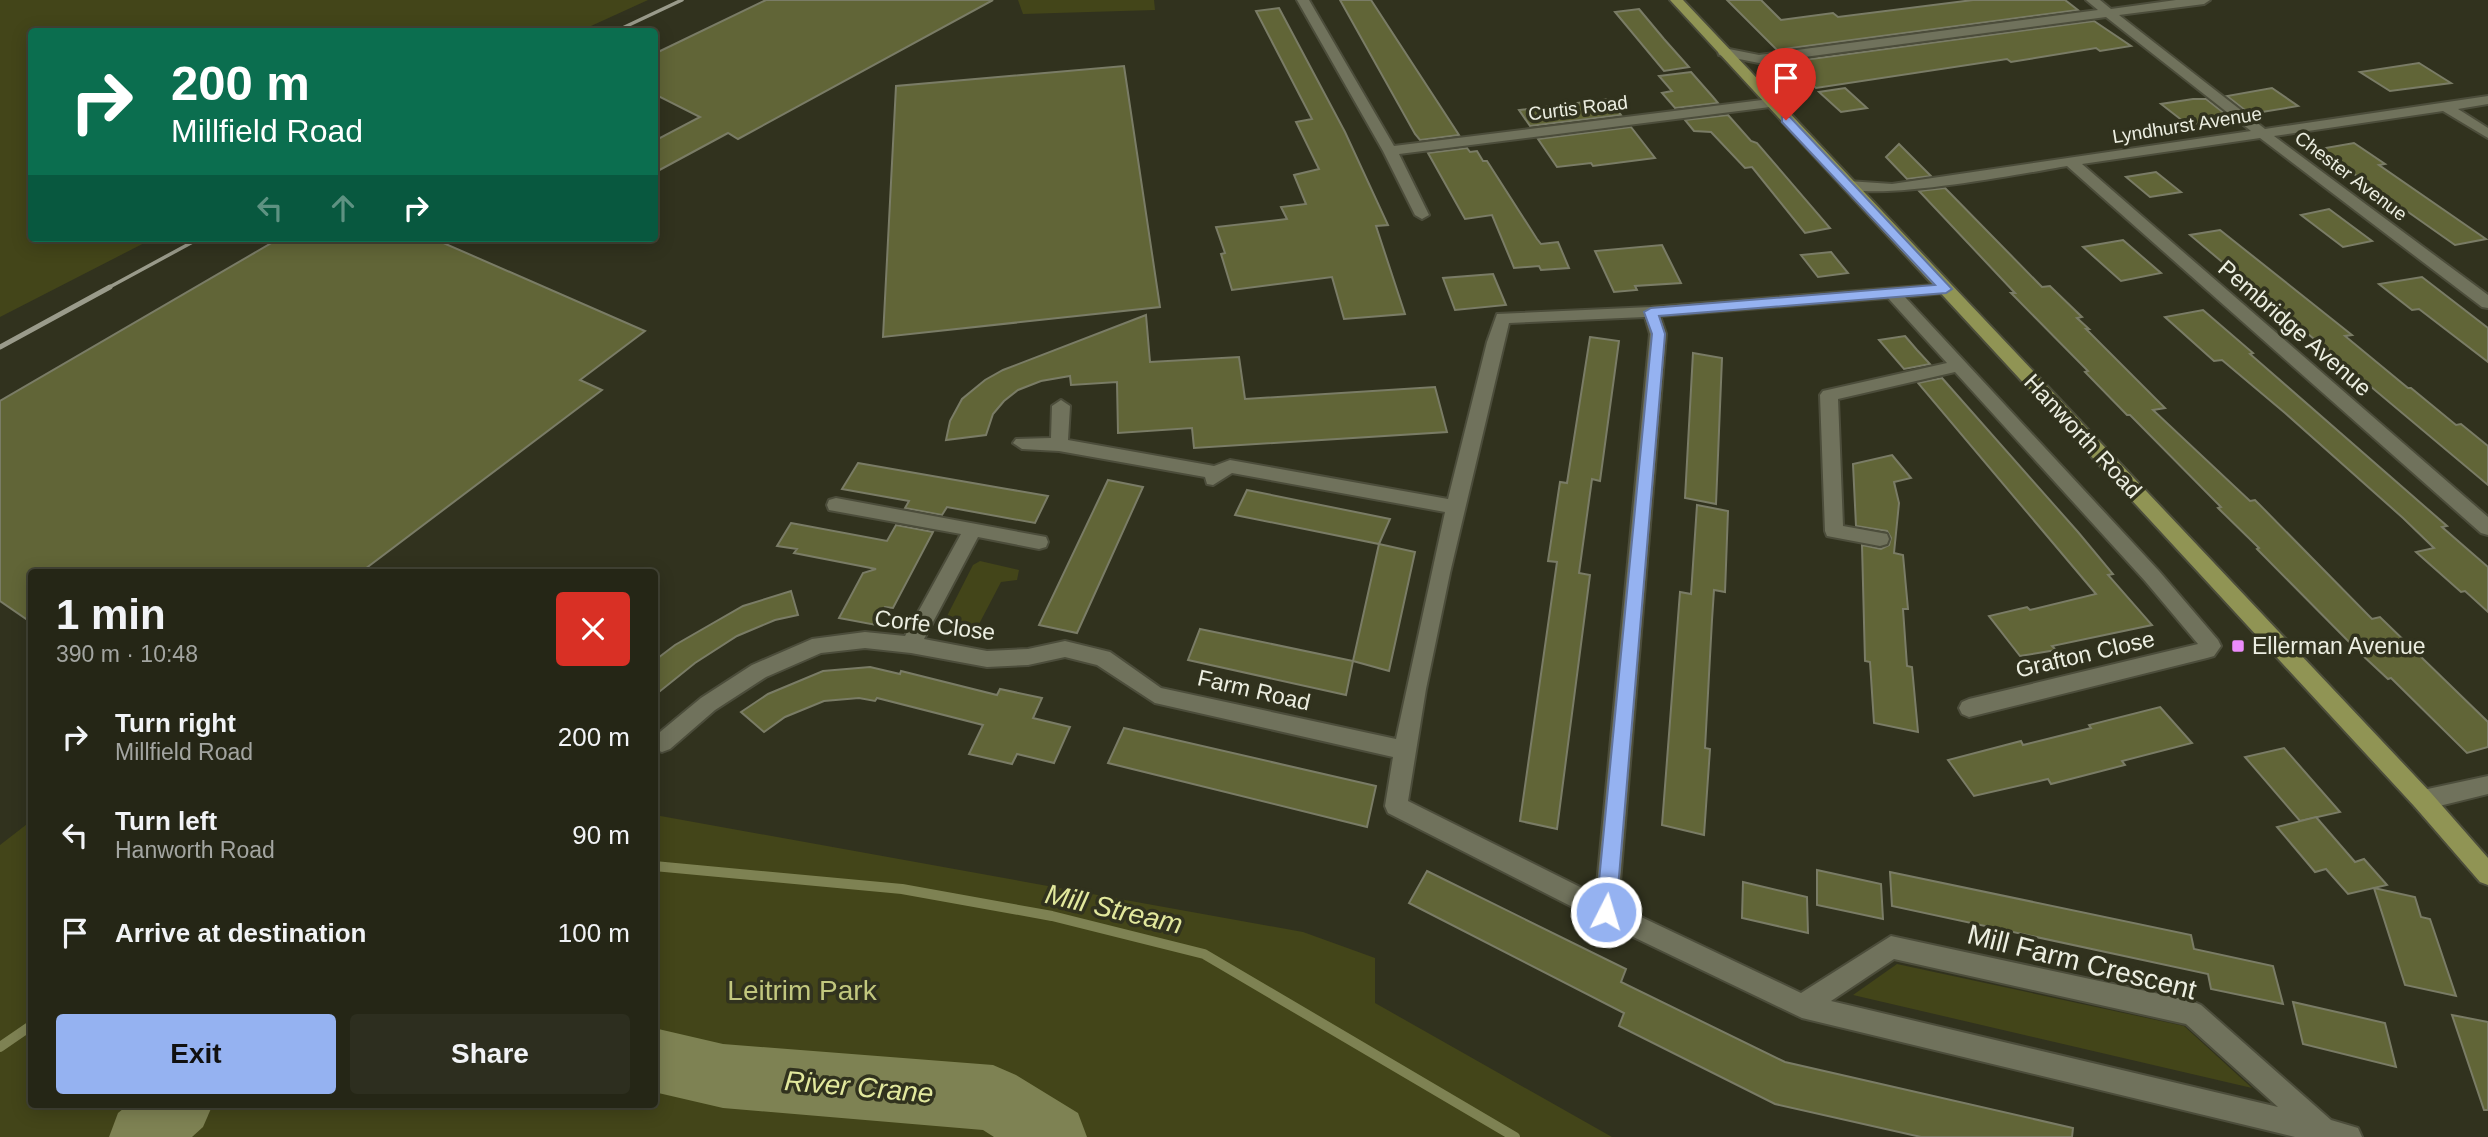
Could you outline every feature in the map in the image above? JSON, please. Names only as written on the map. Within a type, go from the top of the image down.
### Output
[{"type":"main road","name":"Hanworth Road","points":[[1676,0],[2423,800],[2488,875]]},
{"type":"street","points":[[1303,0],[1390,151],[1422,215]]},
{"type":"street","name":"Chester Avenue","points":[[2092,0],[2262,133],[2488,303]]},
{"type":"street","points":[[1724,52],[1759,59],[2204,0]]},
{"type":"street","points":[[1741,71],[1759,59]]},
{"type":"street","name":"Lyndhurst Avenue","points":[[1848,185],[1892,188],[2488,100]]},
{"type":"street","name":"Curtis Road","points":[[1390,151],[1770,103]]},
{"type":"street","points":[[2445,107],[2488,134]]},
{"type":"street","name":"Pembridge Avenue","points":[[2071,162],[2488,528]]},
{"type":"street","name":"Lyndhurst Avenue","points":[[1868,206],[1892,188]]},
{"type":"street","points":[[1404,750],[1456,507],[1503,318],[1651,312],[1946,289]]},
{"type":"street","name":"Hanworth Road","points":[[1893,294],[2152,576],[2211,646]]},
{"type":"street","points":[[1606,912],[1658,334],[1651,312]]},
{"type":"street","points":[[1880,539],[1834,531],[1829,395],[1958,366]]},
{"type":"street","points":[[1059,445],[1061,406]]},
{"type":"street","points":[[1022,443],[1059,445],[1214,476],[1230,467],[1456,507]]},
{"type":"street","points":[[836,505],[1039,542]]},
{"type":"street","points":[[911,645],[973,529]]},
{"type":"street","name":"Corfe Close","points":[[662,743],[708,704],[758,671],[819,645],[864,640],[911,645],[987,659],[1028,657],[1065,649],[1103,657]]},
{"type":"street","name":"Grafton Close","points":[[1969,708],[2207,650],[2211,646]]},
{"type":"street","name":"Farm Road","points":[[1103,657],[1154,695],[1404,750]]},
{"type":"street","name":"Mill Farm Crescent","points":[[1404,750],[1395,806],[1802,1006],[2337,1134]]},
{"type":"street","points":[[2423,800],[2488,785]]},
{"type":"street","name":"Mill Farm Crescent","points":[[1802,1006],[1891,947],[2192,1013],[2337,1134]]},
{"type":"green space","points":[[0,0],[648,0],[587,28],[28,28],[28,242],[146,242],[0,317]]},
{"type":"green space","points":[[1018,0],[1154,0],[1155,10],[1023,14]]},
{"type":"green space","points":[[980,561],[1019,570],[1017,580],[1001,582],[978,626],[949,621],[947,616],[973,565]]},
{"type":"green space","name":"Leitrim Park","points":[[658,816],[1303,932],[1375,958],[1375,1003],[1612,1137],[0,1137],[0,845],[28,823],[28,1108],[658,1108]]},
{"type":"green space","points":[[1897,964],[2184,1026],[2252,1088],[1853,995]]},
{"type":"building","points":[[766,0],[993,0],[738,139],[728,133],[658,171],[658,139],[700,117],[658,96],[658,52]]},
{"type":"building","points":[[1340,0],[1371,0],[1459,135],[1420,140]]},
{"type":"building","points":[[1727,0],[1761,0],[1781,20],[1833,13],[1838,17],[1973,0],[2065,0],[2078,10],[1777,50]]},
{"type":"building","points":[[1279,8],[1345,132],[1388,225],[1376,226],[1405,314],[1344,319],[1332,277],[1232,290],[1221,254],[1225,253],[1216,227],[1287,219],[1281,207],[1306,204],[1294,175],[1319,169],[1296,122],[1312,119],[1256,11]]},
{"type":"building","points":[[1639,9],[1689,67],[1664,71],[1615,12]]},
{"type":"building","points":[[2094,21],[2131,46],[2100,51],[2096,48],[2011,62],[2007,59],[1816,88],[1789,62]]},
{"type":"building","points":[[2419,63],[2451,83],[2390,91],[2360,72]]},
{"type":"building","points":[[1124,66],[1160,307],[883,337],[896,86]]},
{"type":"building","points":[[1691,72],[1718,103],[1675,108],[1662,93],[1672,91],[1659,76]]},
{"type":"building","points":[[1845,88],[1867,108],[1841,112],[1819,92]]},
{"type":"building","points":[[2272,88],[2298,106],[2250,114],[2227,96]]},
{"type":"building","points":[[1609,99],[1621,115],[1530,126],[1519,110]]},
{"type":"building","points":[[2206,99],[2229,117],[2188,125],[2161,104]]},
{"type":"building","points":[[1728,115],[1751,141],[1757,143],[1830,228],[1805,233],[1752,167],[1745,168],[1711,132],[1694,131],[1685,120]]},
{"type":"building","points":[[1631,127],[1655,158],[1593,166],[1591,163],[1557,167],[1538,139]]},
{"type":"building","points":[[2354,143],[2385,164],[2379,165],[2486,239],[2455,245],[2347,169],[2343,170],[2314,150]]},
{"type":"building","points":[[1899,144],[1931,176],[1907,179],[1886,157]]},
{"type":"building","points":[[1467,148],[1470,152],[1477,151],[1483,161],[1487,161],[1541,244],[1558,242],[1569,268],[1514,268],[1492,215],[1465,219],[1428,153]]},
{"type":"building","points":[[2156,172],[2181,192],[2150,197],[2126,177]]},
{"type":"building","points":[[1945,188],[2042,287],[2050,286],[2082,317],[2077,318],[2089,329],[2086,329],[2165,408],[2153,410],[2250,501],[2255,500],[2372,619],[2380,617],[2488,722],[2488,747],[2467,753],[2391,678],[2388,679],[2360,653],[2218,508],[2221,507],[2085,372],[2088,371],[2011,293],[2015,293],[1919,191]]},
{"type":"building","points":[[2329,209],[2372,241],[2343,247],[2301,215]]},
{"type":"building","points":[[2220,230],[2352,335],[2345,336],[2408,388],[2488,446],[2488,485],[2190,235]]},
{"type":"building","points":[[2123,240],[2161,273],[2121,281],[2083,247]]},
{"type":"building","points":[[273,242],[441,242],[645,331],[580,380],[602,390],[365,569],[28,569],[28,620],[0,601],[0,401]]},
{"type":"building","points":[[1662,245],[1681,283],[1635,286],[1637,290],[1614,292],[1595,251]]},
{"type":"building","points":[[1831,252],[1848,273],[1818,277],[1801,255]]},
{"type":"building","points":[[1493,274],[1506,305],[1455,310],[1443,278]]},
{"type":"building","points":[[2422,277],[2488,328],[2488,362],[2419,309],[2412,310],[2379,284]]},
{"type":"building","points":[[2203,310],[2447,526],[2442,527],[2488,567],[2488,612],[2416,552],[2434,548],[2403,518],[2285,413],[2222,360],[2214,361],[2165,317]]},
{"type":"building","points":[[1146,315],[1150,362],[1239,357],[1245,399],[1435,387],[1447,432],[1194,448],[1192,428],[1118,433],[1117,382],[1071,385],[1070,376],[1041,381],[1018,390],[993,414],[986,435],[946,440],[950,421],[962,399],[985,380],[1003,370]]},
{"type":"building","points":[[1905,336],[1930,364],[1904,369],[1879,340]]},
{"type":"building","points":[[1590,337],[1619,341],[1600,481],[1592,479],[1579,573],[1590,575],[1557,829],[1520,821],[1557,562],[1548,561],[1560,482],[1567,483]]},
{"type":"building","points":[[1693,353],[1722,358],[1716,504],[1685,498]]},
{"type":"building","points":[[1942,378],[2078,532],[2113,574],[2108,575],[2152,625],[2052,646],[2056,650],[2020,656],[1989,616],[2027,607],[2030,610],[2096,594],[1918,383]]},
{"type":"building","points":[[1892,455],[1911,478],[1894,482],[1899,503],[1894,553],[1903,555],[1908,609],[1903,609],[1907,666],[1912,667],[1918,732],[1874,723],[1870,662],[1865,661],[1862,545],[1881,549],[1889,545],[1891,538],[1887,531],[1856,526],[1853,464]]},
{"type":"building","points":[[858,463],[1048,496],[1035,523],[947,507],[942,515],[905,508],[909,501],[842,489]]},
{"type":"building","points":[[1108,480],[1143,487],[1077,633],[1039,625]]},
{"type":"building","points":[[1247,490],[1390,519],[1379,544],[1235,515]]},
{"type":"building","points":[[1697,505],[1728,511],[1725,592],[1714,590],[1705,748],[1710,749],[1704,835],[1662,825],[1680,592],[1691,594]]},
{"type":"building","points":[[791,523],[887,541],[896,525],[933,532],[893,608],[885,607],[876,625],[839,618],[863,573],[876,569],[794,553],[797,549],[777,546]]},
{"type":"building","points":[[1379,544],[1415,552],[1389,671],[1353,661]]},
{"type":"building","points":[[791,591],[798,615],[775,620],[737,636],[695,663],[658,693],[658,658],[675,645],[743,606]]},
{"type":"building","points":[[1200,629],[1353,661],[1346,695],[1188,660]]},
{"type":"building","points":[[870,667],[900,674],[901,671],[997,695],[1000,689],[1042,698],[1033,718],[1070,727],[1054,763],[1017,754],[1012,764],[969,754],[983,725],[877,698],[875,701],[859,698],[824,701],[785,717],[764,732],[741,712],[768,694],[823,671]]},
{"type":"building","points":[[2160,707],[2192,743],[2122,761],[2125,765],[2051,784],[2048,779],[1974,796],[1948,760],[2021,741],[2023,745],[2091,728],[2089,725]]},
{"type":"building","points":[[1124,728],[1376,786],[1367,827],[1108,763]]},
{"type":"building","points":[[2284,748],[2340,812],[2300,821],[2245,757]]},
{"type":"building","points":[[2316,817],[2355,862],[2364,859],[2387,885],[2348,894],[2326,869],[2315,872],[2277,827]]},
{"type":"building","points":[[1817,870],[1881,884],[1883,919],[1817,905]]},
{"type":"building","points":[[1427,871],[1626,969],[1621,982],[1785,1062],[2073,1128],[2072,1137],[1921,1137],[1775,1104],[1619,1026],[1624,1013],[1409,903]]},
{"type":"building","points":[[1890,872],[2191,935],[2194,949],[2273,966],[2283,1004],[2211,989],[2208,974],[1892,906]]},
{"type":"building","points":[[1743,882],[1807,897],[1808,933],[1742,918]]},
{"type":"building","points":[[2374,888],[2415,897],[2421,917],[2430,919],[2456,996],[2405,985]]},
{"type":"building","points":[[2293,1002],[2385,1023],[2396,1067],[2303,1044]]},
{"type":"building","points":[[2452,1015],[2488,1022],[2488,1110],[2484,1110]]},
{"type":"waterway","name":"Mill Stream","points":[[658,866],[902,889],[1052,916],[1204,954],[1515,1137]]},
{"type":"waterway","name":"Mill Stream","points":[[0,1047],[28,1028]]},
{"type":"waterway","name":"River Crane","points":[[658,1061],[723,1076],[993,1098],[1054,1137]]},
{"type":"waterway","name":"River Crane","points":[[142,1137],[175,1108]]},
{"type":"railway","points":[[622,28],[682,0]]},
{"type":"railway","points":[[106,289],[193,242]]},
{"type":"railway","points":[[0,347],[110,287]]},
{"type":"place","name":"Ellerman Avenue","points":[[2238,646]]},
{"type":"route","points":[[1606,912],[1658,334],[1651,312],[1946,289],[1786,120]]}]
